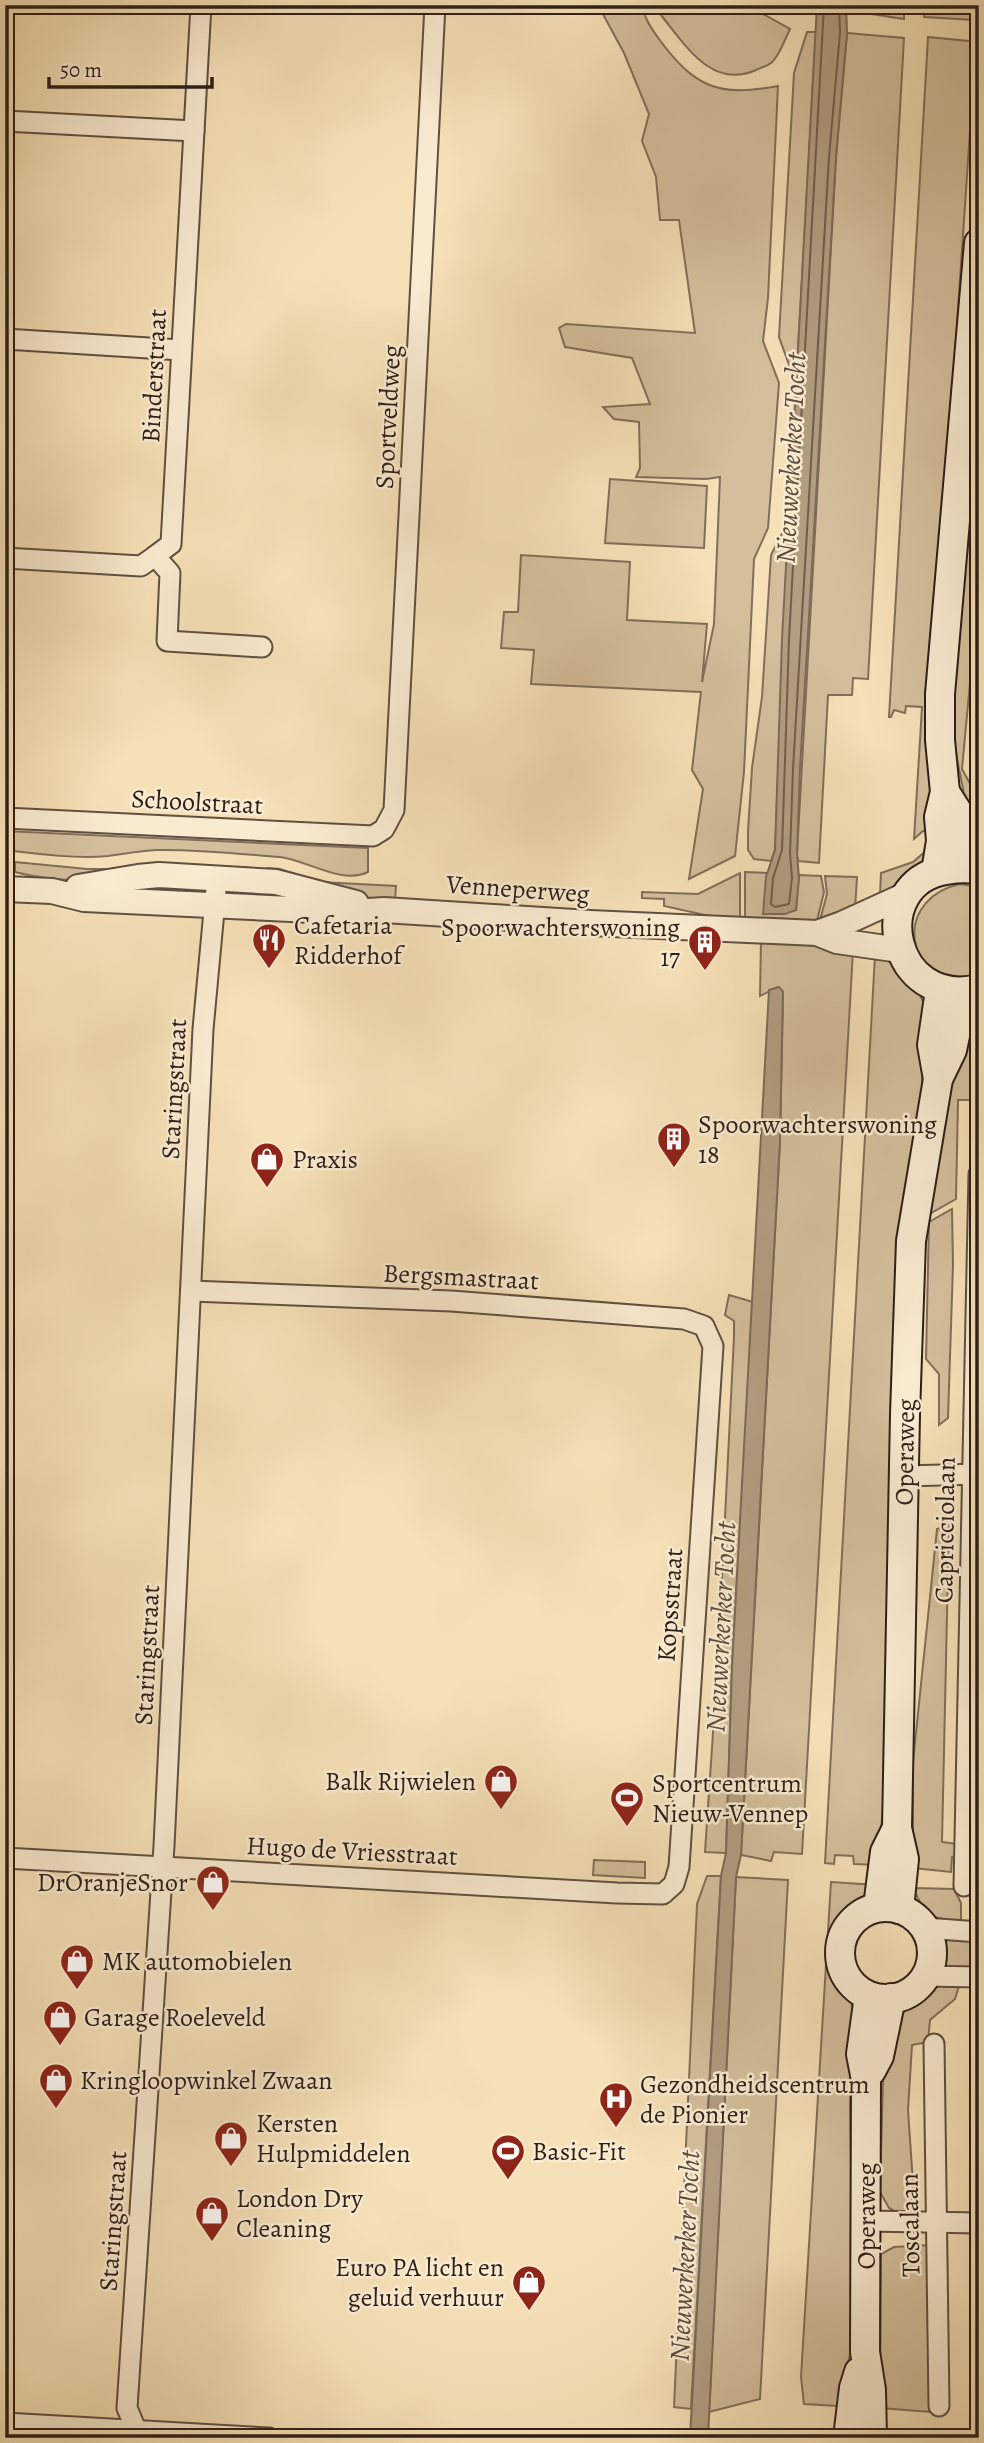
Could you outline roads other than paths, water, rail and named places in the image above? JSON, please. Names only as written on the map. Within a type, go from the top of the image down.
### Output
[{"type":"main road","points":[[936,872],[941,841],[939,817],[945,792],[940,740],[940,694],[974,367],[979,243]]},
{"type":"main road","points":[[945,792],[959,814],[972,869],[936,872],[916,885],[908,894],[898,915],[897,939],[900,950],[915,975],[961,990]]},
{"type":"main road","name":"Operaweg","points":[[889,1908],[904,1859],[897,1828],[911,1241],[938,1079],[952,1050],[961,990]]},
{"type":"main road","points":[[889,1908],[918,1920],[925,1928],[932,1952],[925,1976],[911,1991],[880,1997],[857,1989],[848,1979],[842,1968],[841,1941],[846,1929],[866,1911],[889,1908]]},
{"type":"main road","name":"Operaweg","points":[[872,2438],[871,2390],[865,2352],[866,2080],[861,2054],[880,1997]]},
{"type":"main road","name":"Operaweg","points":[[848,2438],[854,2388],[865,2352]]},
{"type":"street","name":"Binderstraat","points":[[155,556],[171,544],[201,5]]},
{"type":"street","name":"Sportveldweg","points":[[384,829],[394,810],[435,5]]},
{"type":"street","points":[[5,121],[194,131]]},
{"type":"street","points":[[5,339],[181,350]]},
{"type":"street","points":[[5,558],[141,566],[155,556],[170,573],[167,641],[262,647]]},
{"type":"street","name":"Schoolstraat","points":[[5,818],[373,836],[384,829]]},
{"type":"street","name":"Venneperweg","points":[[52,891],[138,877],[276,882],[384,910]]},
{"type":"street","name":"Staringstraat","points":[[137,2432],[127,2408],[163,1867],[203,1029],[217,879]]},
{"type":"street","name":"Venneperweg","points":[[5,889],[52,891],[84,898],[352,912],[384,910],[817,933],[837,941],[900,950]]},
{"type":"street","name":"Venneperweg","points":[[817,933],[908,894]]},
{"type":"street","name":"Capricciolaan","points":[[964,1886],[973,1677],[979,1174]]},
{"type":"street","name":"Bergsmastraat","points":[[191,1291],[451,1301],[684,1319],[704,1326],[713,1346]]},
{"type":"street","name":"Kopsstraat","points":[[679,1867],[713,1346]]},
{"type":"street","points":[[905,1476],[976,1474]]},
{"type":"street","name":"Hugo de Vriesstraat","points":[[5,1858],[663,1894],[674,1884],[679,1867]]},
{"type":"street","points":[[925,1928],[979,1932]]},
{"type":"street","points":[[925,1976],[979,1977]]},
{"type":"street","name":"Toscalaan","points":[[934,2044],[939,2406]]},
{"type":"street","points":[[867,2221],[979,2223]]},
{"type":"street","points":[[5,2423],[269,2438]]},
{"type":"water","points":[[817,5],[846,5],[847,33],[836,157],[800,769],[797,854],[799,878],[796,910],[785,914],[763,914],[766,877],[775,850],[782,639]]},
{"type":"water","points":[[779,987],[783,992],[780,1141],[741,1855],[736,1877],[708,2438],[690,2438],[721,1876],[726,1853],[732,1667],[769,990]]},
{"type":"place","name":"Cafetaria Ridderhof","points":[[269,970]]},
{"type":"place","name":"Spoorwachterswoning 17","points":[[705,972]]},
{"type":"place","name":"Spoorwachterswoning 18","points":[[674,1169]]},
{"type":"place","name":"Praxis","points":[[267,1189]]},
{"type":"place","name":"Balk Rijwielen","points":[[501,1811]]},
{"type":"place","name":"Sportcentrum Nieuw-Vennep","points":[[627,1828]]},
{"type":"place","name":"DrOranjeSnor","points":[[213,1912]]},
{"type":"place","name":"MK automobielen","points":[[77,1991]]},
{"type":"place","name":"Garage Roeleveld","points":[[60,2047]]},
{"type":"place","name":"Kringloopwinkel Zwaan","points":[[56,2110]]},
{"type":"place","name":"Gezondheidscentrum de Pionier","points":[[616,2129]]},
{"type":"place","name":"Kersten Hulpmiddelen","points":[[231,2168]]},
{"type":"place","name":"Basic-Fit","points":[[508,2181]]},
{"type":"place","name":"London Dry Cleaning","points":[[212,2243]]},
{"type":"place","name":"Euro PA licht en geluid verhuur","points":[[529,2312]]},
{"type":"water label","name":"Nieuwerkerker Tocht","points":[[791,458]]},
{"type":"water label","name":"Nieuwerkerker Tocht","points":[[721,1627]]},
{"type":"water label","name":"Nieuwerkerker Tocht","points":[[685,2256]]}]
